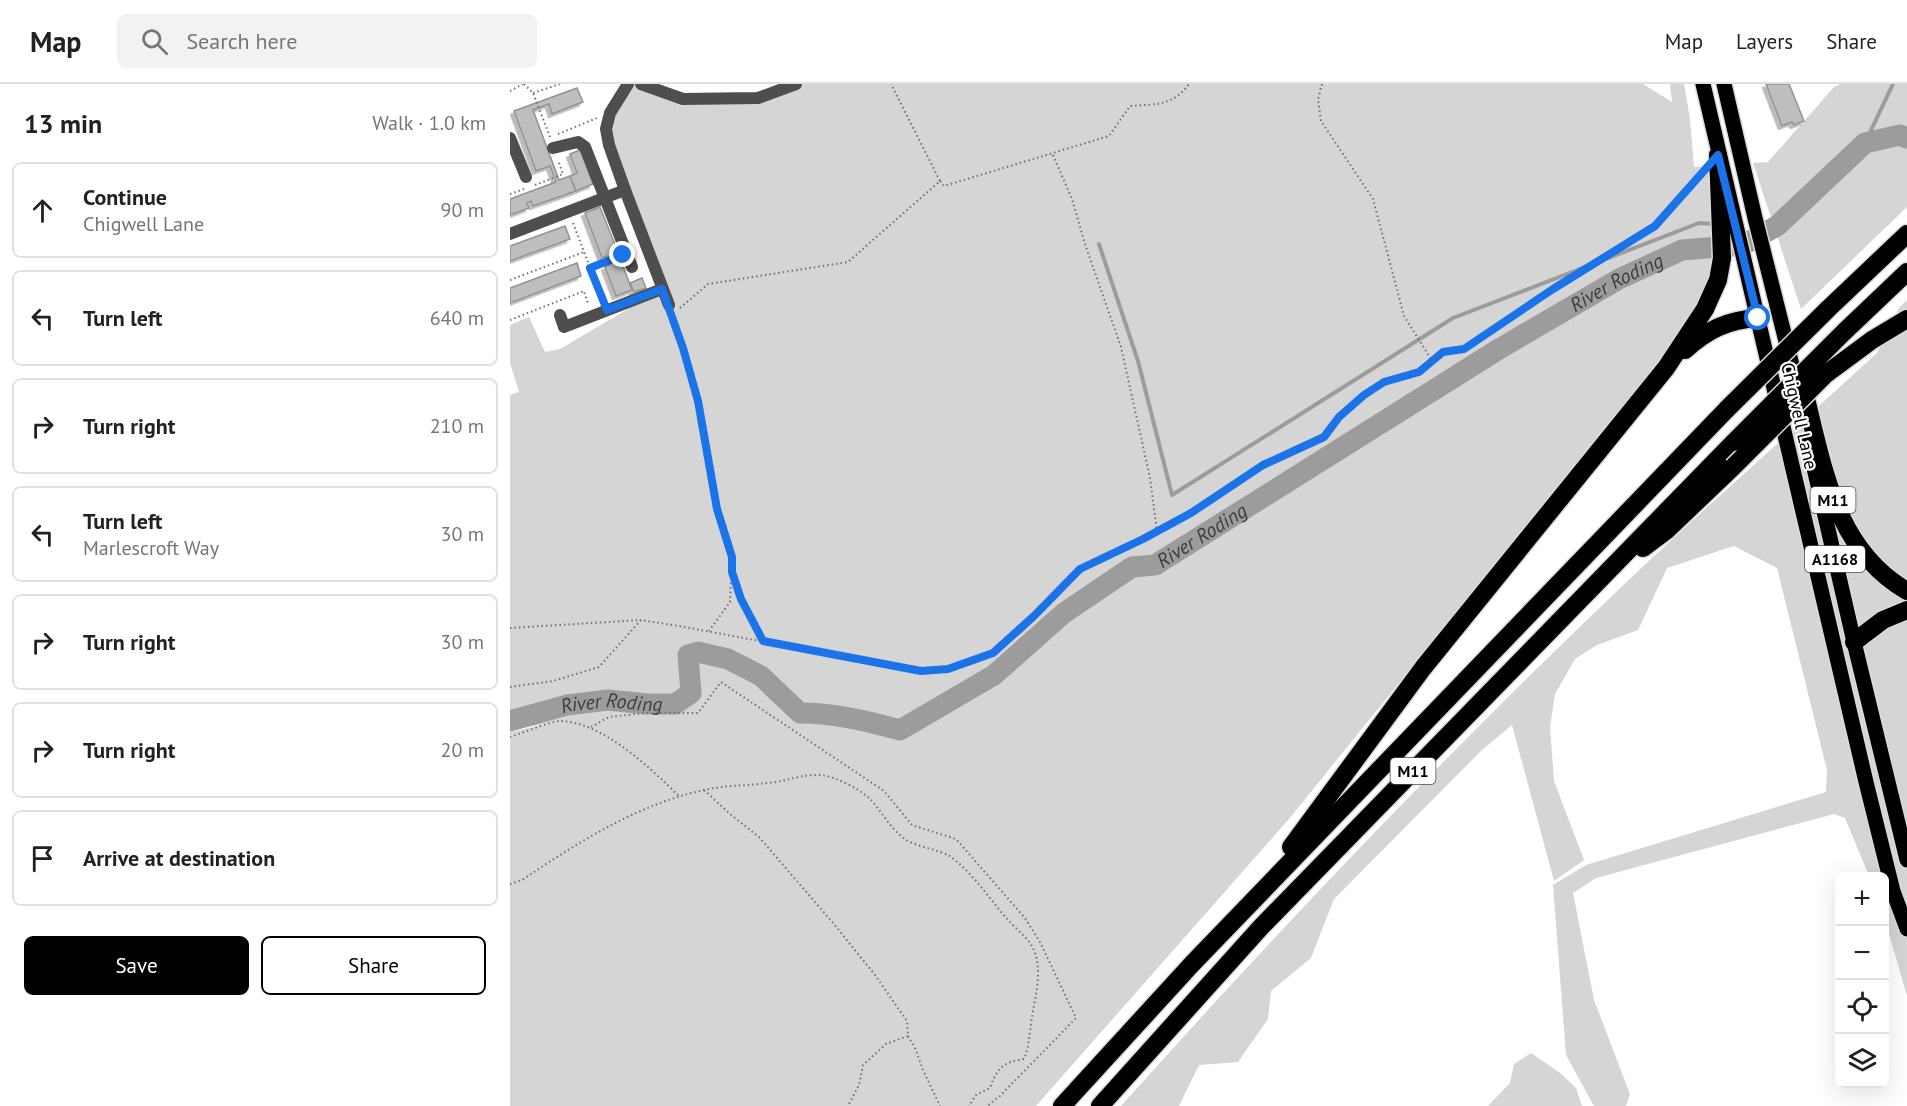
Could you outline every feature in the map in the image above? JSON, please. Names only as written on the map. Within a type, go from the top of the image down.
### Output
[{"type":"highway","name":"M11","points":[[1247,906],[1423,668],[1666,368],[1705,309],[1718,280],[1727,219],[1718,155]]},
{"type":"highway","name":"M11","points":[[1062,1106],[1191,964],[1727,409],[1907,234]]},
{"type":"highway","name":"M11","points":[[1100,1106],[1262,927],[1734,442],[1907,272]]},
{"type":"highway","name":"M11","points":[[1666,368],[1710,330],[1746,319],[1758,318]]},
{"type":"highway","name":"M11","points":[[1587,592],[1667,530],[1826,375],[1872,340],[1907,319]]},
{"type":"highway","name":"M11","points":[[1797,385],[1805,395],[1833,500],[1847,531],[1872,564],[1884,576],[1907,591]]},
{"type":"highway","points":[[1854,642],[1883,620],[1907,610]]},
{"type":"main road","points":[[1703,84],[1718,155]]},
{"type":"main road","name":"Chigwell Lane","points":[[1724,84],[1797,385],[1815,475],[1907,860]]},
{"type":"main road","name":"Chigwell Lane","points":[[1727,219],[1743,260],[1758,318],[1796,491],[1893,891],[1907,929]]},
{"type":"main road","points":[[1758,318],[1782,325]]},
{"type":"main road","points":[[1838,662],[1854,642]]},
{"type":"street","points":[[628,84],[610,113],[606,129],[609,145],[625,190],[669,305]]},
{"type":"street","points":[[641,84],[683,99],[758,98],[796,84]]},
{"type":"street","points":[[510,138],[526,177]]},
{"type":"street","points":[[554,148],[578,142],[585,147],[603,198],[632,267]]},
{"type":"street","points":[[510,234],[625,190]]},
{"type":"street","points":[[564,326],[662,289]]},
{"type":"path","points":[[510,91],[524,84],[533,93],[550,137],[610,113]]},
{"type":"path","points":[[533,93],[560,84]]},
{"type":"path","points":[[891,84],[939,181],[944,186],[1053,155],[1109,136],[1130,106],[1164,104],[1182,94],[1189,84]]},
{"type":"path","points":[[1322,84],[1318,99],[1321,121],[1373,199],[1404,316],[1432,360]]},
{"type":"path","points":[[510,194],[563,174],[554,148]]},
{"type":"path","points":[[1053,155],[1072,199],[1085,244],[1121,347],[1150,478],[1157,531]]},
{"type":"path","points":[[510,628],[641,620],[921,671],[948,669],[993,653],[1034,616],[1080,569],[1191,513],[1263,465],[1324,437],[1339,417],[1364,395],[1384,382],[1419,372],[1443,352],[1464,349],[1553,289],[1655,226],[1703,173]]},
{"type":"path","points":[[669,305],[680,308],[708,284],[848,262],[939,181]]},
{"type":"path","points":[[569,211],[607,310]]},
{"type":"path","points":[[510,280],[584,252]]},
{"type":"path","points":[[590,268],[623,255]]},
{"type":"path","points":[[669,305],[698,401],[717,509],[732,557],[730,602],[709,631]]},
{"type":"path","points":[[732,572],[741,599],[763,641]]},
{"type":"path","points":[[510,687],[553,681],[599,668],[641,620]]},
{"type":"path","points":[[591,727],[609,717],[645,713],[698,713],[721,682],[884,790],[912,825],[956,839],[1025,918],[1040,942],[1076,1018],[1000,1096],[987,1106]]},
{"type":"path","points":[[510,737],[557,721],[591,727],[614,741],[679,796]]},
{"type":"path","points":[[510,884],[522,880],[622,819],[658,802],[705,790],[739,784],[769,783],[803,775],[823,775],[848,784],[870,799],[905,839],[949,856],[968,872],[992,903],[1032,946],[1037,960],[1037,992],[1029,1048],[1023,1059],[1010,1061],[996,1071],[990,1088],[976,1095],[969,1106]]},
{"type":"path","points":[[705,790],[759,837],[875,975],[907,1021],[908,1036],[940,1106]]},
{"type":"path","points":[[848,1106],[859,1085],[863,1065],[886,1044],[908,1036]]},
{"type":"shaded area","points":[[628,84],[641,84],[683,99],[758,98],[796,84],[1643,84],[1672,102],[1670,84],[1684,84],[1694,167],[1713,166],[1710,285],[1655,366],[1289,819],[1036,1106],[510,1106],[510,732],[551,723],[510,730],[510,395],[519,392],[510,363],[510,325],[529,317],[545,352],[560,349],[662,289],[606,129]]},
{"type":"shaded area","points":[[1840,84],[1907,84],[1907,207],[1801,309],[1753,163],[1768,162],[1834,87]]},
{"type":"shaded area","points":[[1907,300],[1907,996],[1889,934],[1889,872],[1867,872],[1845,818],[1834,814],[1596,878],[1573,893],[1594,1000],[1630,1094],[1626,1106],[1594,1106],[1566,1055],[1553,885],[1586,865],[1826,792],[1827,770],[1777,568],[1734,546],[1667,568],[1638,630],[1597,645],[1575,659],[1555,694],[1550,727],[1554,781],[1584,860],[1554,881],[1512,725],[1482,750],[1334,899],[1311,958],[1271,991],[1268,1019],[1238,1062],[1199,1065],[1179,1106],[1121,1106],[1314,896],[1514,691],[1651,559],[1877,353],[1899,308]]},
{"type":"shaded area","points":[[1531,1053],[1560,1073],[1576,1088],[1582,1106],[1488,1106],[1510,1083],[1514,1064]]},
{"type":"building","points":[[1766,84],[1789,84],[1804,121],[1782,126]]},
{"type":"building","points":[[577,88],[583,102],[552,114],[549,104],[533,110],[559,180],[570,176],[576,191],[533,206],[531,201],[527,203],[529,208],[510,215],[510,199],[556,182],[550,166],[536,171],[514,111]]},
{"type":"building","points":[[580,150],[593,184],[576,191],[570,176],[577,173],[570,154]]},
{"type":"building","points":[[600,207],[618,252],[613,254],[617,263],[621,261],[632,290],[616,296],[605,267],[610,265],[606,256],[602,258],[585,213]]},
{"type":"building","points":[[565,226],[570,239],[510,261],[510,246]]},
{"type":"building","points":[[577,263],[581,276],[510,303],[510,288]]},
{"type":"building","points":[[642,278],[646,288],[634,292],[630,283]]},
{"type":"waterway","points":[[1865,143],[1893,84]]},
{"type":"waterway","name":"River Roding","points":[[510,721],[567,705],[608,700],[675,704],[691,693],[688,655],[698,652],[728,659],[761,676],[800,713],[850,718],[900,730],[994,675],[1064,613],[1132,567],[1155,565],[1499,349],[1619,279],[1682,250],[1743,245],[1777,226],[1865,143],[1900,135],[1907,138]]},
{"type":"waterway","points":[[1099,244],[1138,361],[1172,495],[1453,318],[1699,223],[1714,224]]},
{"type":"waterway","name":"River Roding","points":[[1761,226],[1777,226]]},
{"type":"route","points":[[623,255],[590,268],[607,310],[662,289],[683,348],[698,401],[717,509],[732,557],[732,572],[741,599],[763,641],[921,671],[948,669],[993,653],[1034,616],[1080,569],[1191,513],[1263,465],[1324,437],[1339,417],[1364,395],[1384,382],[1419,372],[1443,352],[1464,349],[1553,289],[1655,226],[1718,155],[1758,318]]}]
